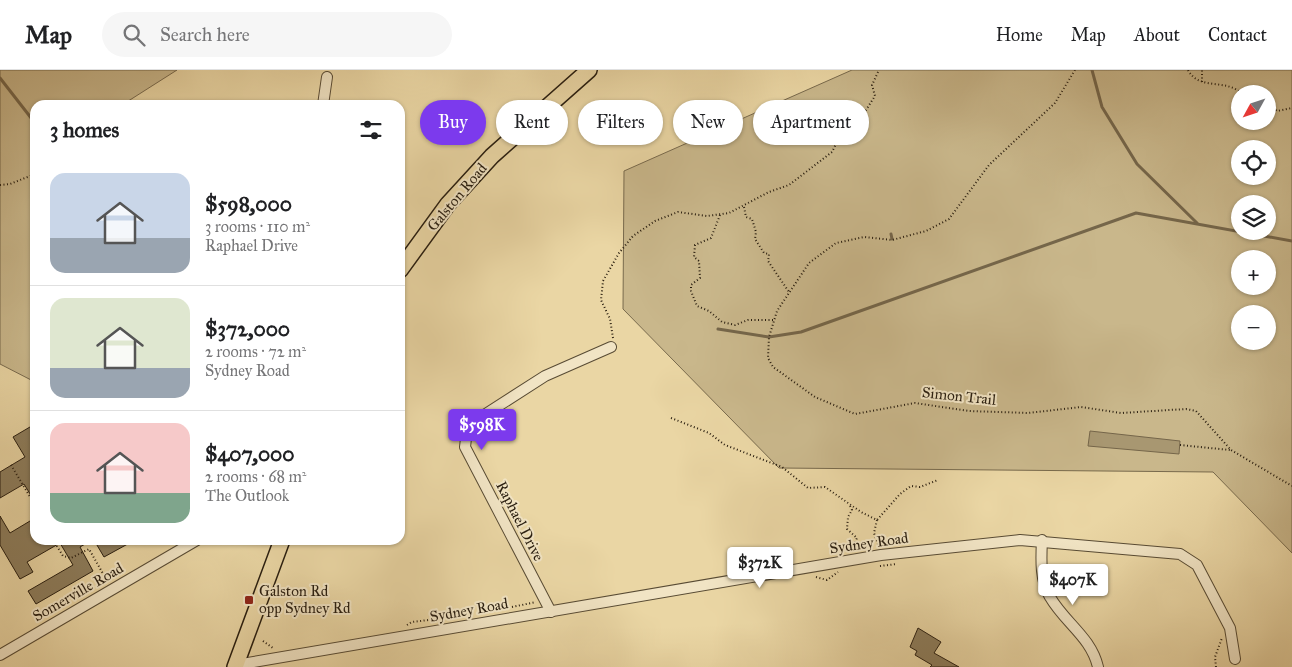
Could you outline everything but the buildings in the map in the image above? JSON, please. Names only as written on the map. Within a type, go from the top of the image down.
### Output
[{"type":"main road","name":"Galston Road","points":[[405,263],[448,204],[492,156],[590,70]]},
{"type":"main road","points":[[236,666],[280,545]]},
{"type":"street","points":[[323,100],[327,77]]},
{"type":"street","name":"Raphael Drive","points":[[550,612],[465,447],[467,430],[478,419],[545,376],[611,348]]},
{"type":"street","name":"Sydney Road","points":[[236,666],[854,559],[1020,540],[1042,540],[1180,554],[1190,558],[1197,565],[1230,628],[1235,659]]},
{"type":"street","points":[[1042,540],[1043,578],[1049,597],[1085,637],[1098,667]]},
{"type":"street","name":"Somerville Road","points":[[0,655],[188,545]]},
{"type":"path","points":[[611,348],[614,336],[610,320],[601,300],[603,281],[619,253],[633,236],[655,221],[678,212],[707,216],[720,214],[744,206],[769,192],[789,185],[832,152],[836,144],[848,138],[874,96],[872,85],[879,70]]},
{"type":"path","name":"Simon Trail","points":[[1075,70],[1056,103],[989,165],[949,219],[926,231],[892,240],[864,237],[836,243],[809,263],[777,311],[769,337],[768,358],[773,367],[815,397],[855,414],[915,403],[968,411],[1028,413],[1081,407],[1121,413],[1186,409],[1196,411],[1231,450],[1292,486]]},
{"type":"path","points":[[1188,70],[1202,82],[1231,86]]},
{"type":"path","points":[[1202,70],[1202,82]]},
{"type":"path","points":[[1276,110],[1292,108]]},
{"type":"path","points":[[0,185],[10,184],[30,176]]},
{"type":"path","points":[[744,206],[746,217],[752,219],[758,246],[764,253],[769,254],[768,261],[789,292]]},
{"type":"path","points":[[720,214],[711,238],[695,245],[694,257],[698,260],[700,278],[692,285],[691,292],[697,306],[709,311],[722,322],[735,325],[748,320],[774,320]]},
{"type":"path","points":[[671,418],[703,430],[725,445],[782,466],[808,488],[825,487],[877,520]]},
{"type":"path","points":[[1180,446],[1231,450]]},
{"type":"path","points":[[11,465],[30,497]]},
{"type":"path","points":[[882,555],[874,533],[877,520],[900,494],[912,486],[920,486],[938,480]]},
{"type":"path","points":[[850,503],[852,510],[848,517],[847,529],[857,538],[852,548],[854,559]]},
{"type":"path","points":[[56,545],[63,556],[71,558],[89,549],[106,579]]},
{"type":"path","points":[[879,566],[898,564]]},
{"type":"path","points":[[811,575],[827,580],[841,570]]},
{"type":"path","points":[[1216,667],[1215,657],[1222,638]]},
{"type":"shaded area","points":[[0,70],[177,70],[130,100],[30,100],[30,379],[0,364]]},
{"type":"shaded area","points":[[852,70],[1292,70],[1292,553],[1213,472],[779,468],[623,309],[624,171],[683,145],[743,145],[743,118],[753,114],[753,145],[869,145],[869,100],[784,100]]},
{"type":"shaded area","points":[[1090,431],[1180,441],[1179,454],[1088,446]]},
{"type":"waterway","points":[[1092,70],[1102,107],[1137,164],[1197,223]]},
{"type":"waterway","points":[[0,78],[30,117]]},
{"type":"waterway","points":[[718,329],[769,337],[801,332],[1136,213],[1292,241]]},
{"type":"waterway","points":[[891,234],[892,239]]},
{"type":"place","name":"Galston Rd opp Sydney Rd","points":[[249,600]]}]
